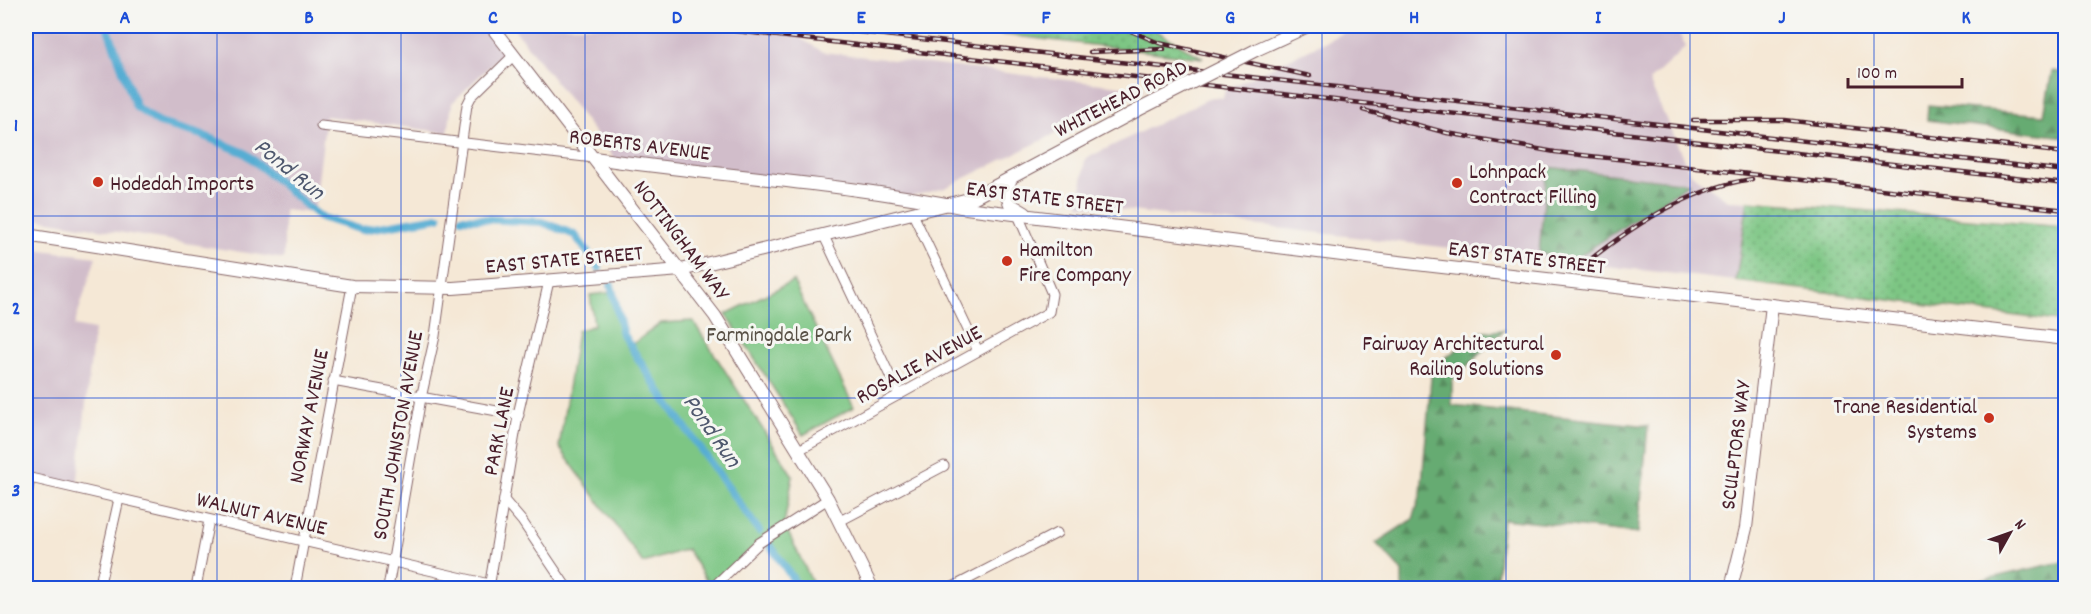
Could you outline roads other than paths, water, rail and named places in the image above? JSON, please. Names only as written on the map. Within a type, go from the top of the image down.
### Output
[{"type":"street","name":"NOTTINGHAM WAY","points":[[491,26],[681,270],[727,333],[840,520],[872,588]]},
{"type":"street","name":"WHITEHEAD ROAD","points":[[952,205],[973,198],[1138,110],[1308,26]]},
{"type":"street","name":"SOUTH JOHNSTON AVENUE","points":[[388,588],[442,288],[467,105],[471,97],[514,55]]},
{"type":"street","name":"ROBERTS AVENUE","points":[[321,126],[800,183],[952,205]]},
{"type":"street","points":[[1011,178],[1006,194],[1010,204],[1023,215]]},
{"type":"street","name":"EAST STATE STREET","points":[[26,235],[352,286],[442,288],[681,270],[952,205],[2066,339]]},
{"type":"street","points":[[914,214],[978,351]]},
{"type":"street","name":"ROSALIE AVENUE","points":[[799,450],[978,351],[1045,317],[1052,306],[1052,294],[1023,215]]},
{"type":"street","points":[[824,236],[899,395]]},
{"type":"street","name":"PARK LANE","points":[[489,586],[519,415],[549,281]]},
{"type":"street","name":"NORWAY AVENUE","points":[[295,588],[352,286]]},
{"type":"street","name":"SCULPTORS WAY","points":[[1731,588],[1746,528],[1772,305]]},
{"type":"street","points":[[333,381],[519,415]]},
{"type":"street","points":[[840,520],[944,466]]},
{"type":"street","points":[[26,500],[28,478]]},
{"type":"street","name":"WALNUT AVENUE","points":[[28,478],[489,586]]},
{"type":"street","points":[[99,588],[119,499]]},
{"type":"street","points":[[716,587],[759,543],[828,499]]},
{"type":"street","points":[[504,500],[522,521],[567,588]]},
{"type":"street","points":[[196,588],[208,520]]},
{"type":"street","points":[[951,588],[1058,533]]},
{"type":"waterway","name":"Pond Run","points":[[107,26],[136,107],[159,123],[202,135],[245,153],[320,217],[362,230],[439,217]]},
{"type":"waterway","name":"Pond Run","points":[[462,218],[542,222],[575,235],[599,268]]},
{"type":"waterway","name":"Pond Run","points":[[611,285],[623,335],[660,392],[759,531]]},
{"type":"waterway","name":"Pond Run","points":[[768,542],[799,588]]},
{"type":"railway","points":[[655,26],[699,31]]},
{"type":"railway","points":[[692,26],[2066,184]]},
{"type":"railway","points":[[807,26],[2066,171]]},
{"type":"railway","points":[[1119,26],[1159,43],[1310,76]]},
{"type":"railway","points":[[1090,52],[1164,49]]},
{"type":"railway","points":[[1363,110],[1447,133],[1555,152],[2066,210]]},
{"type":"railway","points":[[1693,120],[1785,120],[2066,153]]},
{"type":"railway","points":[[1586,263],[1623,235],[1664,210],[1707,191],[1752,179]]},
{"type":"place","name":"Hodedah Imports","points":[[98,182]]},
{"type":"place","name":"Lohnpack Contract Filling","points":[[1457,183]]},
{"type":"place","name":"Hamilton Fire Company","points":[[1007,261]]},
{"type":"place","name":"Fairway Architectural Railing Solutions","points":[[1556,355]]},
{"type":"place","name":"Trane Residential Systems","points":[[1989,418]]},
{"type":"park label","name":"Farmingdale Park","points":[[779,333]]}]
